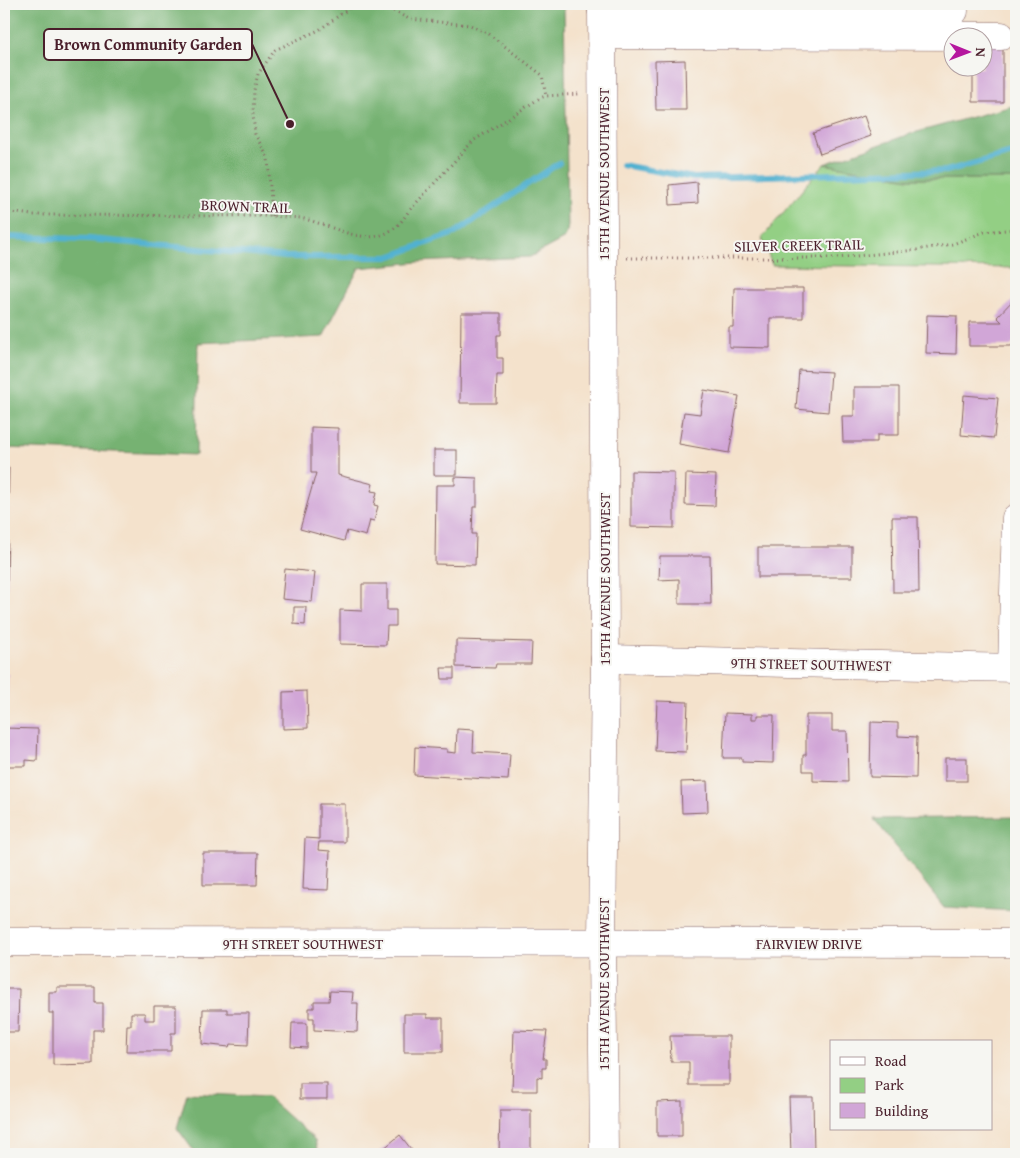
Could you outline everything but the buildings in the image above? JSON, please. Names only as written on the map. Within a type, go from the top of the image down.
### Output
[{"type":"street","points":[[602,16],[954,11]]},
{"type":"street","points":[[602,16],[1001,36]]},
{"type":"street","name":"15TH AVENUE SOUTHWEST","points":[[602,16],[605,659],[602,944],[604,1154]]},
{"type":"street","points":[[1014,668],[1016,518]]},
{"type":"street","name":"9TH STREET SOUTHWEST","points":[[605,659],[1014,668]]},
{"type":"street","name":"9TH STREET SOUTHWEST","points":[[4,942],[602,944]]},
{"type":"street","name":"FAIRVIEW DRIVE","points":[[602,944],[1016,943]]},
{"type":"path","points":[[272,216],[268,158],[255,134],[253,115],[254,90],[258,74],[274,50],[319,30],[355,4]]},
{"type":"path","points":[[380,4],[409,19],[470,25],[489,34],[542,75],[546,96]]},
{"type":"path","name":"BROWN TRAIL","points":[[4,211],[32,215],[272,216],[300,218],[351,235],[371,238],[389,234],[400,225],[408,212],[473,141],[546,96],[580,94]]},
{"type":"path","name":"SILVER CREEK TRAIL","points":[[603,256],[836,258],[953,244],[984,232],[1016,229]]},
{"type":"green space","points":[[4,4],[564,4],[568,227],[565,238],[530,257],[418,262],[359,268],[323,337],[198,343],[196,455],[4,448]]},
{"type":"green space","points":[[1016,105],[1016,179],[909,179],[824,164],[910,134]]},
{"type":"green space","points":[[824,164],[909,179],[1016,179],[1016,268],[772,265],[762,238]]},
{"type":"green space","points":[[1016,817],[1016,911],[944,907],[874,819]]},
{"type":"green space","points":[[187,1093],[267,1097],[315,1140],[318,1154],[196,1154],[177,1128]]},
{"type":"waterway","points":[[622,165],[694,178],[946,171],[1016,152]]},
{"type":"waterway","points":[[4,237],[89,239],[286,257],[388,257],[455,233],[559,163]]},
{"type":"place","name":"Brown Community Garden","points":[[290,124]]}]
